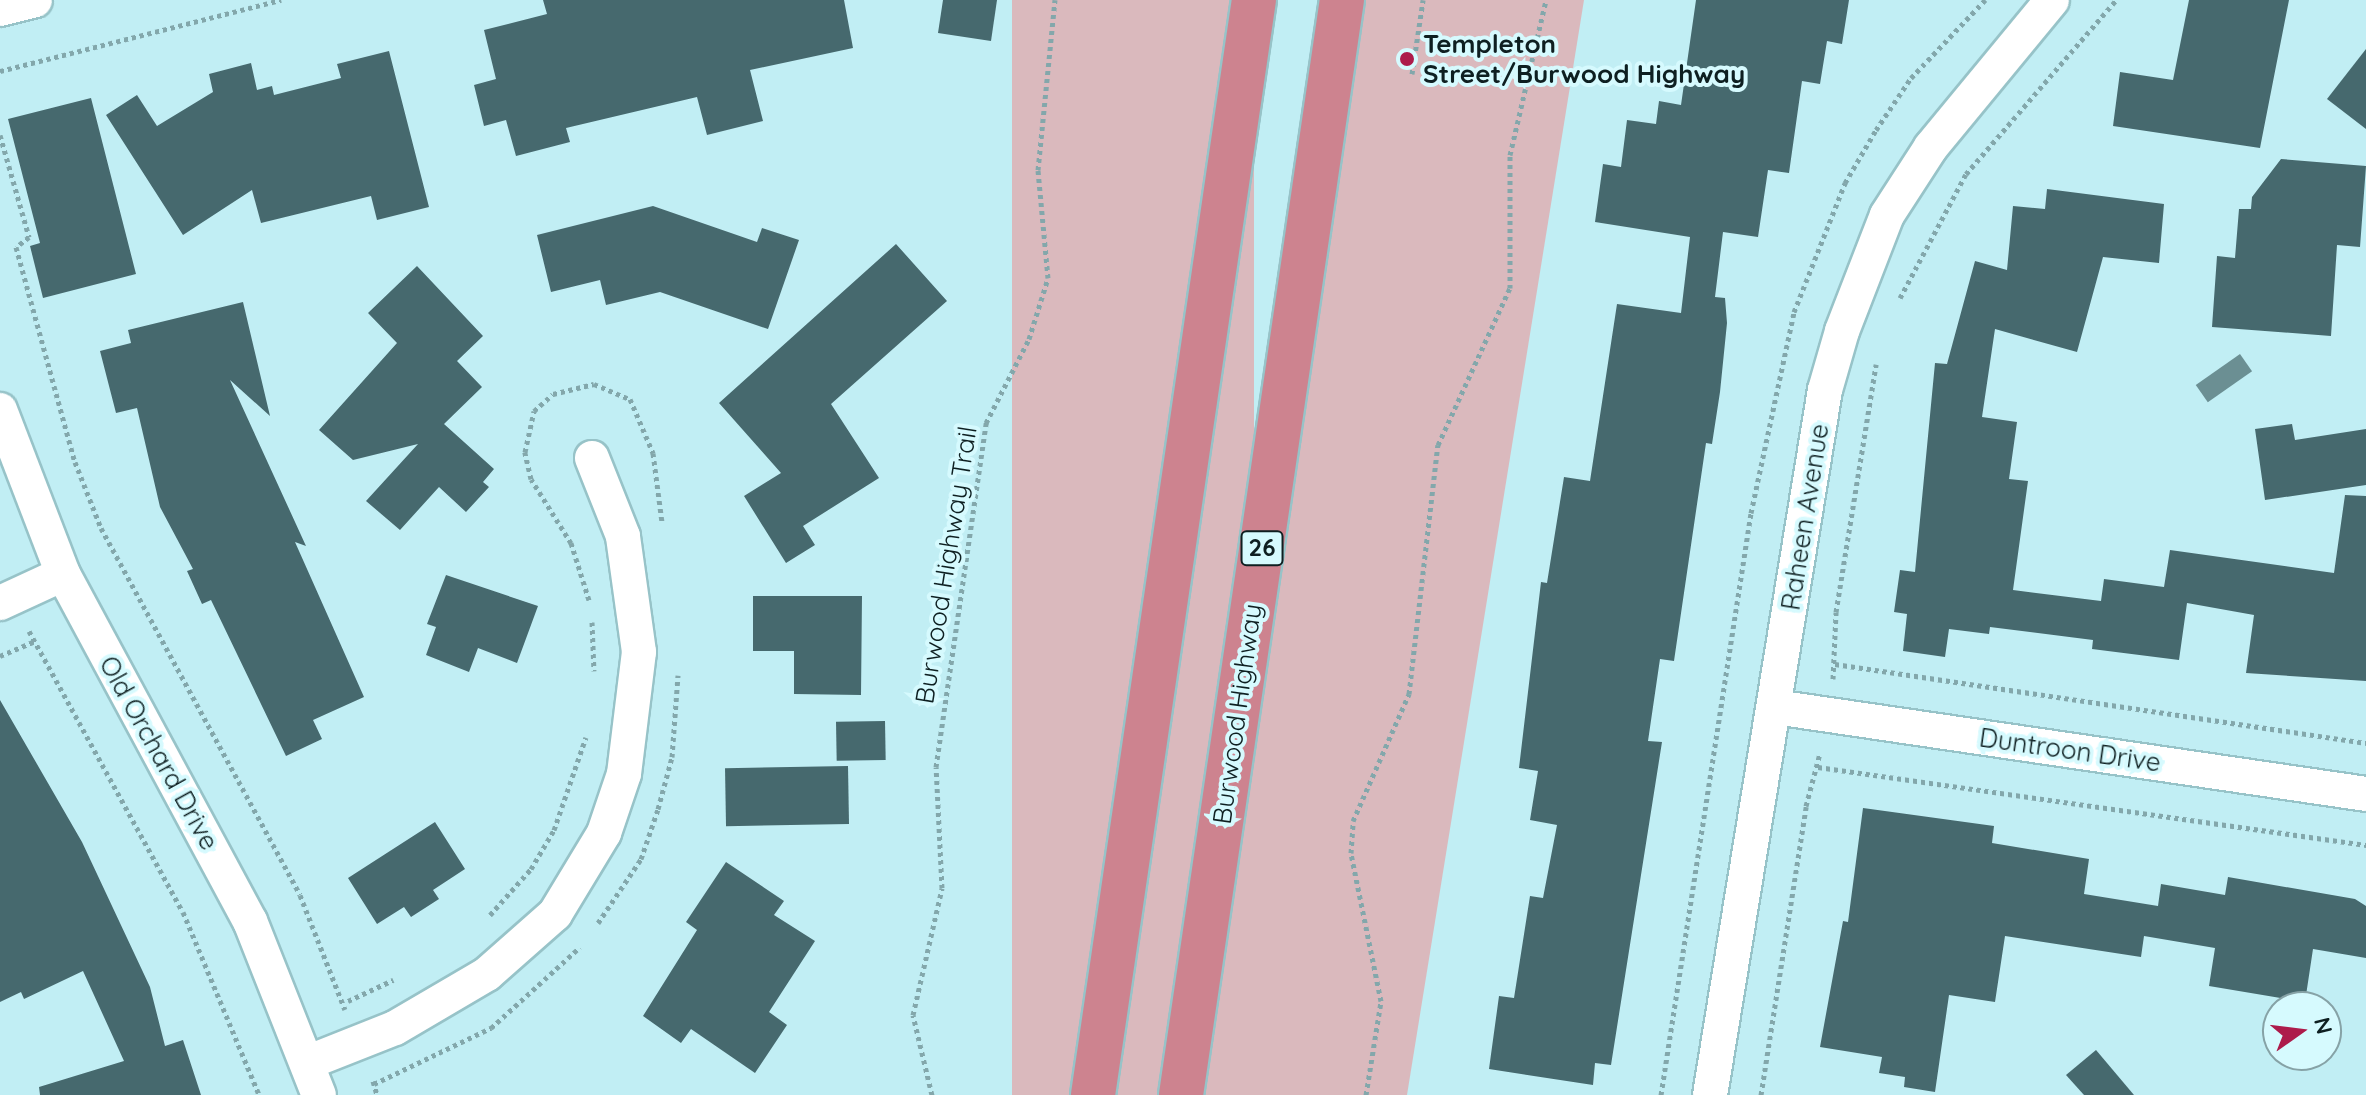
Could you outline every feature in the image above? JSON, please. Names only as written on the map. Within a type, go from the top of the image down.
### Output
[{"type":"highway","points":[[1093,1095],[1254,0]]},
{"type":"highway","name":"Burwood Highway","points":[[1181,1095],[1342,0]]},
{"type":"street","points":[[0,9],[35,0]]},
{"type":"street","name":"Raheen Avenue","points":[[1710,1095],[1825,390],[1862,274],[1887,215],[1931,147],[2052,0]]},
{"type":"street","name":"Old Orchard Drive","points":[[0,410],[63,574],[250,921],[309,1062],[319,1095]]},
{"type":"street","points":[[309,1062],[395,1028],[487,974],[555,914],[604,833],[624,774],[639,652],[623,536],[592,458]]},
{"type":"street","points":[[0,603],[63,574]]},
{"type":"street","name":"Duntroon Drive","points":[[1775,707],[2366,794]]},
{"type":"path","points":[[0,71],[281,0]]},
{"type":"path","name":"Burwood Highway Trail","points":[[932,1095],[913,1015],[942,888],[936,767],[986,423],[1029,339],[1048,278],[1038,170],[1055,0]]},
{"type":"path","points":[[1412,74],[1423,0]]},
{"type":"path","points":[[1366,1095],[1381,1001],[1351,853],[1353,821],[1409,694],[1438,445],[1510,288],[1510,155],[1546,0]]},
{"type":"path","points":[[1898,303],[1966,174],[2116,0]]},
{"type":"path","points":[[0,135],[29,237],[16,247],[75,462],[101,528],[300,895],[348,1018]]},
{"type":"path","points":[[1833,679],[1836,612],[1880,351]]},
{"type":"path","points":[[594,681],[594,637],[581,567],[531,479],[525,452],[534,411],[553,394],[594,384],[630,399],[653,453],[662,526]]},
{"type":"path","points":[[27,627],[183,912],[259,1095]]},
{"type":"path","points":[[0,656],[35,641]]},
{"type":"path","points":[[1835,664],[2366,743]]},
{"type":"path","points":[[374,1084],[491,1028],[555,976],[607,911],[641,859],[658,809],[672,757],[678,668]]},
{"type":"path","points":[[478,929],[531,869],[554,830],[571,794],[587,731]]},
{"type":"path","points":[[1761,1095],[1806,806],[1820,753]]},
{"type":"path","points":[[1818,767],[2366,845]]},
{"type":"path","points":[[343,1004],[406,975]]},
{"type":"shaded area","points":[[1012,0],[1254,0],[1254,1095],[1012,1095]]},
{"type":"shaded area","points":[[1344,0],[1584,0],[1407,1095],[1189,1095]]},
{"type":"water","points":[[2240,354],[2252,371],[2208,402],[2196,385]]},
{"type":"building","points":[[543,0],[844,0],[853,48],[750,70],[763,121],[707,135],[697,97],[566,128],[570,142],[516,156],[506,120],[484,126],[474,85],[496,79],[484,30],[547,14]]},
{"type":"building","points":[[943,0],[997,0],[991,41],[938,33]]},
{"type":"building","points":[[1696,0],[1849,0],[1842,44],[1827,41],[1820,84],[1802,81],[1789,173],[1768,170],[1758,237],[1723,232],[1715,297],[1725,298],[1727,323],[1720,392],[1712,444],[1706,443],[1674,661],[1660,659],[1648,741],[1662,742],[1611,1065],[1595,1063],[1593,1085],[1489,1069],[1499,996],[1514,998],[1530,896],[1543,898],[1557,825],[1530,820],[1538,771],[1519,768],[1541,582],[1547,583],[1564,477],[1590,481],[1617,304],[1681,313],[1690,237],[1595,222],[1603,164],[1621,167],[1627,120],[1656,124],[1659,101],[1681,105]]},
{"type":"building","points":[[2189,0],[2289,0],[2260,148],[2113,126],[2120,72],[2173,80]]},
{"type":"building","points":[[2366,49],[2366,129],[2327,99]]},
{"type":"building","points":[[389,51],[429,207],[377,220],[371,196],[261,223],[252,190],[183,235],[106,115],[137,95],[157,126],[213,92],[209,74],[251,63],[257,90],[272,86],[274,95],[341,78],[337,64]]},
{"type":"building","points":[[91,98],[136,274],[43,298],[30,246],[40,243],[8,119]]},
{"type":"building","points":[[2281,159],[2366,166],[2360,247],[2337,245],[2331,336],[2212,327],[2217,256],[2235,258],[2239,209],[2251,209],[2252,197]]},
{"type":"building","points":[[2047,189],[2164,204],[2159,263],[2103,257],[2077,352],[1995,329],[1982,417],[2017,422],[2009,479],[2028,481],[2013,590],[2101,601],[2104,579],[2164,587],[2170,550],[2334,573],[2345,495],[2366,496],[2366,681],[2246,673],[2254,615],[2187,603],[2179,660],[2092,649],[2093,640],[1990,627],[1989,634],[1949,629],[1945,657],[1903,651],[1907,614],[1894,612],[1900,570],[1915,572],[1935,363],[1947,364],[1975,261],[2007,270],[2013,206],[2045,209]]},
{"type":"building","points":[[653,206],[757,242],[762,228],[799,240],[768,329],[660,292],[606,305],[600,280],[551,292],[537,235]]},
{"type":"building","points":[[896,244],[947,301],[831,404],[879,478],[803,526],[815,545],[786,563],[744,496],[781,473],[719,403]]},
{"type":"building","points":[[417,266],[483,336],[457,361],[482,387],[444,424],[494,469],[483,482],[489,487],[466,512],[439,487],[400,530],[366,501],[418,444],[353,460],[319,430],[397,343],[368,313]]},
{"type":"building","points":[[243,302],[270,416],[230,380],[306,546],[295,542],[364,697],[313,720],[322,739],[286,756],[211,600],[202,604],[187,571],[193,569],[160,507],[137,408],[116,413],[100,351],[131,343],[128,330]]},
{"type":"building","points":[[2292,424],[2295,440],[2366,429],[2366,485],[2265,500],[2255,429]]},
{"type":"building","points":[[446,575],[538,606],[517,663],[478,648],[469,672],[426,655],[436,627],[427,624]]},
{"type":"building","points":[[753,596],[862,596],[861,695],[794,694],[794,651],[753,651]]},
{"type":"building","points":[[0,700],[82,842],[150,987],[165,1046],[183,1040],[201,1095],[40,1095],[39,1087],[124,1061],[83,971],[24,999],[21,992],[0,1002]]},
{"type":"building","points":[[885,721],[886,760],[837,761],[836,722]]},
{"type":"building","points":[[848,766],[849,824],[726,826],[725,768]]},
{"type":"building","points":[[1863,808],[1994,826],[1992,843],[2089,859],[2084,894],[2158,906],[2161,884],[2225,895],[2228,877],[2355,899],[2366,906],[2366,958],[2313,949],[2307,991],[2262,991],[2262,995],[2209,986],[2215,948],[2144,936],[2141,957],[2005,936],[1995,1002],[1949,995],[1935,1092],[1904,1087],[1905,1077],[1879,1073],[1882,1057],[1820,1047],[1843,921],[1848,922]]},
{"type":"building","points":[[435,822],[465,869],[433,890],[439,899],[411,917],[404,907],[377,924],[348,878]]},
{"type":"building","points":[[726,862],[784,901],[774,915],[815,941],[769,1012],[787,1025],[755,1073],[691,1029],[681,1043],[643,1016],[697,930],[686,922]]},
{"type":"building","points":[[2096,1050],[2134,1095],[2084,1095],[2066,1075]]},
{"type":"place","name":"Templeton Street/Burwood Highway","points":[[1407,59]]}]
